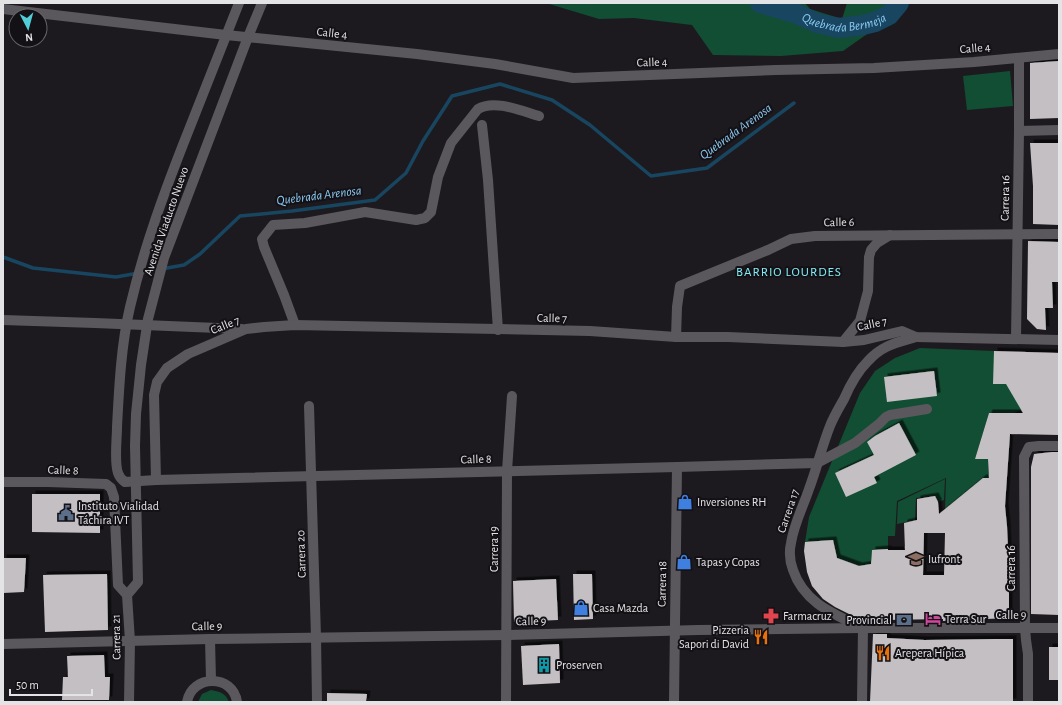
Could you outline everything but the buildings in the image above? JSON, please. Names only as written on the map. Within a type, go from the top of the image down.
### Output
[{"type":"street","name":"Avenida Viaducto Nuevo","points":[[118,473],[116,456],[118,414],[129,309],[144,251],[169,180],[239,3]]},
{"type":"street","name":"Avenida Viaducto Nuevo","points":[[136,481],[136,414],[142,365],[148,319],[164,258],[262,3]]},
{"type":"street","name":"Calle 4","points":[[3,9],[226,36],[417,54],[495,64],[573,78],[776,70],[874,68],[974,62],[1059,54]]},
{"type":"street","name":"Carrera 16","points":[[1016,339],[1019,58]]},
{"type":"street","points":[[295,325],[264,248],[262,239],[273,225],[305,223],[365,212],[416,220],[426,218],[431,212],[438,177],[451,143],[478,109],[482,106],[489,105],[506,106],[539,116]]},
{"type":"street","points":[[482,125],[488,180],[498,330]]},
{"type":"street","points":[[1019,131],[1059,130]]},
{"type":"street","name":"Calle 6","points":[[676,337],[677,307],[680,286],[791,239],[815,236],[1059,234]]},
{"type":"street","points":[[843,342],[860,320],[868,291],[869,257],[871,250],[876,243],[890,235]]},
{"type":"street","points":[[3,320],[246,329]]},
{"type":"street","name":"Calle 7","points":[[156,480],[154,396],[157,382],[167,368],[188,354],[246,329],[295,325],[590,331],[676,337],[843,342],[864,340],[902,331],[916,336],[1059,340]]},
{"type":"street","name":"Carrera 17","points":[[863,628],[828,611],[813,600],[799,585],[790,557],[790,545],[793,530],[809,489],[830,425],[852,381],[860,370],[880,350],[891,344],[916,336]]},
{"type":"street","name":"Carrera 19","points":[[506,702],[507,471],[512,396]]},
{"type":"street","name":"Carrera 20","points":[[309,406],[317,702]]},
{"type":"street","points":[[817,463],[855,443],[890,415],[927,409]]},
{"type":"street","name":"Carrera 16","points":[[1028,702],[1028,654],[1024,628],[1024,457],[1029,447],[1059,446]]},
{"type":"street","name":"Calle 8","points":[[136,481],[817,463]]},
{"type":"street","name":"Carrera 18","points":[[674,702],[677,467]]},
{"type":"street","points":[[106,484],[118,473],[121,479],[125,482],[136,481],[138,582],[127,595]]},
{"type":"street","name":"Calle 8","points":[[3,482],[106,484]]},
{"type":"street","name":"Carrera 21","points":[[106,484],[111,488],[114,497],[118,585],[127,595],[130,641],[129,702]]},
{"type":"street","points":[[862,702],[863,628]]},
{"type":"street","name":"Calle 9","points":[[3,644],[863,628],[1059,628]]},
{"type":"street","points":[[210,639],[211,680]]},
{"type":"street","points":[[187,702],[191,691],[203,682],[211,680],[218,681],[230,687],[237,702]]},
{"type":"green space","points":[[546,3],[805,3],[810,9],[842,19],[847,3],[904,3],[880,25],[843,51],[781,56],[713,55],[692,25],[634,18],[599,19]]},
{"type":"green space","points":[[1010,71],[1013,106],[967,110],[963,76]]},
{"type":"green space","points":[[920,348],[994,351],[994,384],[1024,384],[1021,410],[1014,413],[989,413],[975,459],[988,459],[989,478],[983,478],[945,509],[946,478],[897,501],[895,536],[888,536],[888,549],[872,550],[871,564],[859,566],[837,558],[833,540],[805,542],[809,517],[860,393],[875,371],[895,358]]},
{"type":"green space","points":[[945,479],[944,500],[932,504],[933,496],[916,498],[915,520],[897,524],[898,502]]},
{"type":"green space","points":[[211,690],[222,693],[229,702],[198,702],[202,694]]},
{"type":"waterway","name":"Quebrada Bermeja","points":[[760,3],[797,14],[817,23],[839,28],[875,22],[889,15],[899,3]]},
{"type":"waterway","name":"Quebrada Arenosa","points":[[3,257],[33,268],[116,277],[184,265],[200,254],[240,216],[375,200],[406,173],[423,141],[452,96],[500,84],[552,100],[590,125],[651,176],[707,168],[794,103]]},
{"type":"place","name":"Inversiones RH","points":[[685,502]]},
{"type":"place","name":"Instituto Vialidad Táchira IVT","points":[[66,513]]},
{"type":"place","name":"Iufront","points":[[916,559]]},
{"type":"place","name":"Tapas y Copas","points":[[684,562]]},
{"type":"place","name":"Casa Mazda","points":[[581,608]]},
{"type":"place","name":"Farmacruz","points":[[771,616]]},
{"type":"place","name":"Terra Sur","points":[[933,619]]},
{"type":"place","name":"Provincial","points":[[904,620]]},
{"type":"place","name":"Pizzeria Sapori di David","points":[[761,637]]},
{"type":"place","name":"Arepera Hípica","points":[[883,653]]},
{"type":"place","name":"Proserven","points":[[544,665]]},
{"type":"district","name":"BARRIO LOURDES","points":[[789,272]]}]
